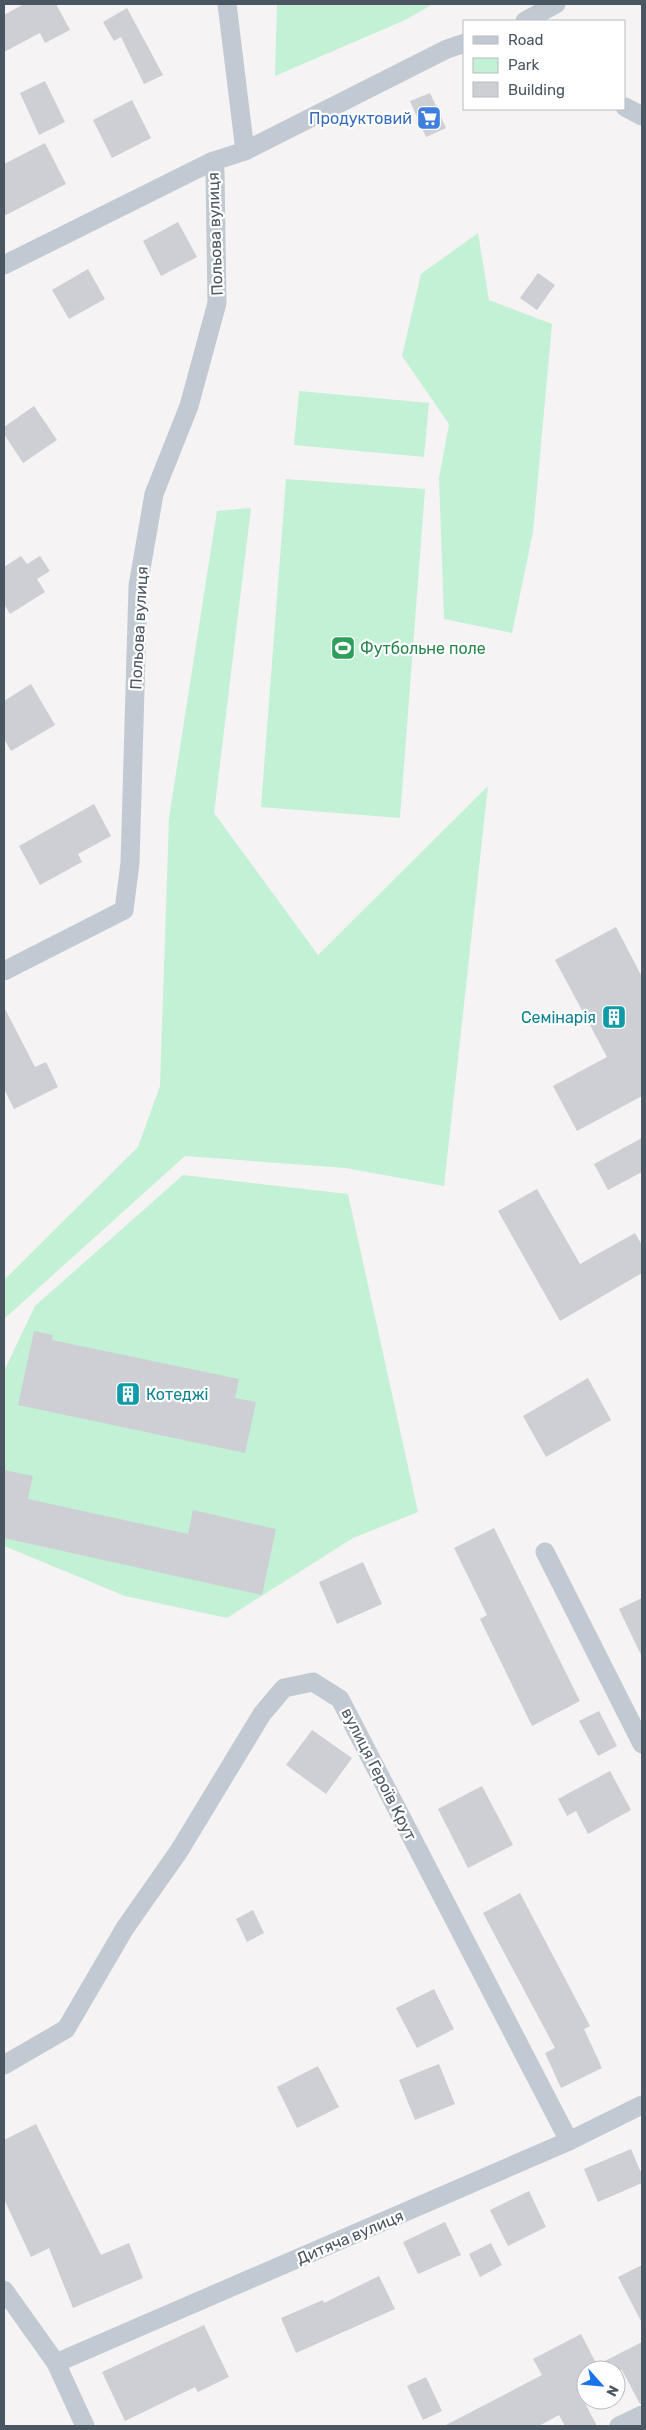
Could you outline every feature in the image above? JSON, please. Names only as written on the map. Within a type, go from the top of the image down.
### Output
[{"type":"street","points":[[227,4],[245,151]]},
{"type":"street","points":[[527,20],[556,4]]},
{"type":"street","points":[[4,265],[212,162],[245,151],[447,49],[463,44]]},
{"type":"street","points":[[626,108],[642,116]]},
{"type":"street","name":"Польова вулиця","points":[[4,971],[124,910],[130,863],[138,586],[154,494],[188,406],[217,303],[215,172],[212,162]]},
{"type":"street","points":[[545,1552],[642,1744]]},
{"type":"street","name":"вулиця Героїв Крут","points":[[4,2065],[66,2029],[125,1928],[179,1851],[262,1714],[284,1688],[313,1682],[340,1699],[569,2142]]},
{"type":"street","name":"Дитяча вулиця","points":[[56,2363],[569,2142],[642,2106]]},
{"type":"street","points":[[4,2290],[56,2363],[85,2426]]},
{"type":"street","points":[[619,2426],[642,2415]]},
{"type":"green space","points":[[277,4],[433,4],[405,20],[275,76]]},
{"type":"green space","points":[[478,233],[489,300],[552,324],[533,532],[512,633],[444,619],[439,478],[449,424],[402,356],[421,274]]},
{"type":"green space","points":[[299,391],[429,403],[424,457],[294,445]]},
{"type":"green space","name":"Футбольне поле","points":[[286,479],[425,489],[400,818],[261,807]]},
{"type":"green space","points":[[251,508],[214,813],[318,955],[488,786],[444,1186],[346,1168],[185,1156],[4,1319],[4,1280],[138,1147],[160,1086],[169,818],[217,511]]},
{"type":"green space","points":[[183,1175],[348,1194],[418,1512],[353,1538],[227,1618],[125,1596],[4,1546],[4,1371],[35,1306]]},
{"type":"building","points":[[24,4],[56,4],[70,30],[45,43],[40,33],[4,52],[4,15]]},
{"type":"building","points":[[127,8],[163,75],[144,84],[121,37],[114,41],[103,22]]},
{"type":"building","points":[[45,81],[65,122],[39,135],[20,93]]},
{"type":"building","name":"Продуктовий","points":[[430,93],[446,128],[426,137],[410,101]]},
{"type":"building","points":[[132,100],[151,138],[112,158],[93,120]]},
{"type":"building","points":[[45,143],[66,184],[4,216],[4,164]]},
{"type":"building","points":[[178,222],[197,257],[161,276],[143,241]]},
{"type":"building","points":[[88,269],[105,299],[69,319],[52,290]]},
{"type":"building","points":[[538,273],[555,285],[537,310],[520,298]]},
{"type":"building","points":[[34,406],[57,440],[23,463],[4,434],[4,427]]},
{"type":"building","points":[[21,556],[27,564],[40,556],[50,571],[37,579],[45,592],[10,614],[4,604],[4,567]]},
{"type":"building","points":[[31,684],[55,725],[11,751],[4,739],[4,701]]},
{"type":"building","points":[[94,804],[111,836],[78,854],[82,862],[40,885],[19,846]]},
{"type":"building","name":"Семінарія","points":[[616,927],[642,977],[642,1096],[577,1131],[553,1086],[607,1057],[555,960]]},
{"type":"building","points":[[4,1007],[35,1067],[46,1062],[58,1087],[14,1109],[4,1089]]},
{"type":"building","points":[[642,1138],[642,1172],[608,1190],[594,1164]]},
{"type":"building","points":[[537,1189],[580,1264],[635,1233],[642,1245],[642,1273],[560,1321],[498,1211]]},
{"type":"building","name":"Котеджі","points":[[34,1331],[53,1335],[52,1340],[239,1379],[235,1398],[256,1402],[245,1453],[18,1405]]},
{"type":"building","points":[[588,1378],[611,1420],[546,1457],[523,1416]]},
{"type":"building","points":[[4,1470],[33,1476],[28,1499],[188,1534],[193,1510],[276,1529],[262,1595],[4,1538]]},
{"type":"building","points":[[494,1528],[580,1701],[532,1726],[480,1619],[487,1615],[454,1548]]},
{"type":"building","points":[[363,1562],[382,1604],[337,1624],[319,1582]]},
{"type":"building","points":[[642,1598],[642,1657],[619,1609]]},
{"type":"building","points":[[599,1711],[617,1746],[598,1756],[579,1721]]},
{"type":"building","points":[[312,1730],[352,1758],[326,1794],[286,1765]]},
{"type":"building","points":[[610,1771],[631,1810],[588,1834],[576,1811],[567,1816],[558,1799]]},
{"type":"building","points":[[482,1786],[513,1845],[468,1868],[438,1809]]},
{"type":"building","points":[[520,1893],[590,2026],[584,2029],[602,2068],[561,2088],[545,2053],[555,2048],[483,1913]]},
{"type":"building","points":[[253,1910],[264,1933],[247,1942],[236,1919]]},
{"type":"building","points":[[434,1989],[454,2029],[417,2048],[396,2008]]},
{"type":"building","points":[[439,2064],[455,2104],[415,2120],[399,2080]]},
{"type":"building","points":[[318,2066],[339,2107],[297,2128],[277,2087]]},
{"type":"building","points":[[36,2124],[101,2255],[129,2243],[143,2278],[73,2308],[49,2248],[31,2257],[4,2199],[4,2140]]},
{"type":"building","points":[[631,2149],[642,2175],[642,2183],[598,2202],[584,2169]]},
{"type":"building","points":[[529,2191],[546,2227],[508,2246],[490,2210]]},
{"type":"building","points":[[445,2222],[461,2255],[418,2274],[403,2242]]},
{"type":"building","points":[[491,2243],[502,2265],[480,2277],[469,2254]]},
{"type":"building","points":[[642,2265],[642,2323],[618,2277]]},
{"type":"building","points":[[379,2276],[395,2309],[296,2353],[281,2318],[323,2300],[324,2303]]},
{"type":"building","points":[[204,2325],[229,2377],[198,2392],[195,2387],[125,2421],[102,2372]]},
{"type":"building","points":[[581,2334],[594,2360],[576,2360],[576,2410],[589,2410],[597,2426],[565,2426],[559,2415],[539,2426],[444,2426],[542,2375],[533,2359]]},
{"type":"building","points":[[642,2342],[642,2404],[640,2404],[626,2378],[626,2360],[607,2360]]},
{"type":"building","points":[[426,2377],[442,2411],[423,2420],[407,2386]]},
{"type":"place","name":"Продуктовий","points":[[429,118]]},
{"type":"place","name":"Футбольне поле","points":[[343,648]]},
{"type":"place","name":"Семінарія","points":[[614,1017]]},
{"type":"place","name":"Котеджі","points":[[128,1394]]}]
